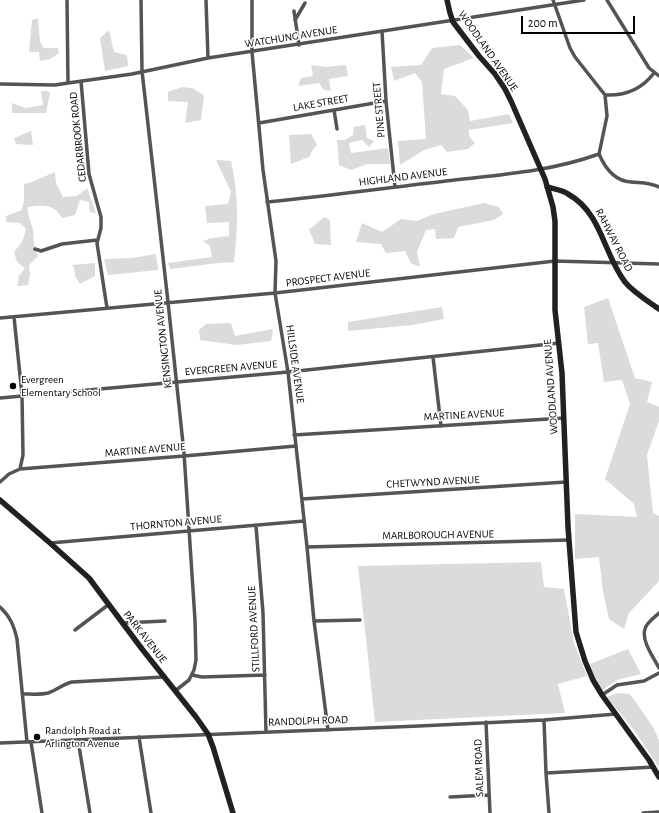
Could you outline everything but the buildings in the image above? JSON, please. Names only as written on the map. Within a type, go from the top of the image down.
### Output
[{"type":"street","points":[[67,0],[68,83]]},
{"type":"street","name":"KENSINGTON AVENUE","points":[[141,0],[142,71],[184,456],[196,628],[196,660],[192,675]]},
{"type":"street","points":[[206,0],[208,58]]},
{"type":"street","name":"HILLSIDE AVENUE","points":[[252,0],[252,52],[267,202],[276,261],[275,293],[288,372],[314,621],[328,730]]},
{"type":"street","name":"WOODLAND AVENUE","points":[[447,0],[453,21],[505,89],[541,170],[553,207],[555,221],[555,310],[562,372],[569,540],[576,632],[590,673],[602,695],[654,767],[659,777]]},
{"type":"street","points":[[553,0],[570,48],[575,57],[605,95],[607,116],[599,154],[604,164],[616,178],[621,181],[646,182],[659,187]]},
{"type":"street","name":"WATCHUNG AVENUE","points":[[0,84],[55,85],[142,71],[208,58],[584,0]]},
{"type":"street","points":[[607,0],[649,68],[659,76]]},
{"type":"street","points":[[295,20],[305,3]]},
{"type":"street","points":[[294,11],[299,45]]},
{"type":"street","name":"PINE STREET","points":[[382,31],[386,101],[395,187]]},
{"type":"street","points":[[605,95],[617,95],[633,90],[648,81],[654,73]]},
{"type":"street","name":"CEDARBROOK ROAD","points":[[81,81],[89,174],[101,217],[97,240],[106,308]]},
{"type":"street","name":"LAKE STREET","points":[[259,123],[386,101]]},
{"type":"street","points":[[334,110],[337,129]]},
{"type":"street","name":"HIGHLAND AVENUE","points":[[267,202],[541,170],[599,154]]},
{"type":"street","name":"RAHWAY ROAD","points":[[547,187],[567,193],[592,214],[614,263],[625,282],[630,288],[659,309]]},
{"type":"street","points":[[35,249],[41,251],[62,244],[97,240]]},
{"type":"street","name":"PROSPECT AVENUE","points":[[0,318],[275,293],[555,262],[659,264]]},
{"type":"street","points":[[14,317],[22,396],[23,455],[20,469]]},
{"type":"street","name":"EVERGREEN AVENUE","points":[[0,398],[288,372],[559,343]]},
{"type":"street","points":[[433,356],[441,426]]},
{"type":"street","name":"MARTINE AVENUE","points":[[294,435],[564,418]]},
{"type":"street","name":"MARTINE AVENUE","points":[[0,482],[9,474],[20,469],[296,446]]},
{"type":"street","name":"CHETWYND AVENUE","points":[[302,499],[566,482]]},
{"type":"street","name":"PARK AVENUE","points":[[0,500],[89,578],[121,623],[208,734],[233,813]]},
{"type":"street","name":"THORNTON AVENUE","points":[[50,543],[304,521]]},
{"type":"street","name":"STILLFORD AVENUE","points":[[256,526],[263,613],[266,732]]},
{"type":"street","name":"MARLBOROUGH AVENUE","points":[[307,547],[569,540]]},
{"type":"street","points":[[75,630],[108,605]]},
{"type":"street","points":[[0,607],[10,618],[17,639],[22,694],[42,813]]},
{"type":"street","points":[[659,612],[646,626],[644,633],[646,642],[659,668]]},
{"type":"street","points":[[314,621],[360,620]]},
{"type":"street","points":[[121,623],[165,621]]},
{"type":"street","points":[[602,695],[617,685],[644,681],[659,673]]},
{"type":"street","points":[[175,691],[192,675],[202,677],[265,675]]},
{"type":"street","points":[[22,694],[47,693],[66,683],[72,682],[164,677]]},
{"type":"street","name":"RANDOLPH ROAD","points":[[0,743],[544,720],[616,714]]},
{"type":"street","points":[[544,720],[549,813]]},
{"type":"street","name":"SALEM ROAD","points":[[486,722],[490,813]]},
{"type":"street","points":[[139,737],[152,813]]},
{"type":"street","points":[[78,740],[90,813]]},
{"type":"street","points":[[546,773],[654,767]]},
{"type":"street","points":[[450,797],[489,795]]},
{"type":"street","points":[[643,813],[659,812]]},
{"type":"shaded area","points":[[38,18],[40,42],[44,48],[58,48],[59,53],[50,59],[40,61],[39,52],[29,52],[32,20]]},
{"type":"shaded area","points":[[109,30],[114,52],[127,55],[128,66],[105,71],[100,38]]},
{"type":"shaded area","points":[[460,45],[474,58],[444,69],[441,94],[455,96],[468,110],[470,121],[509,114],[513,123],[469,130],[469,136],[475,143],[468,149],[447,152],[441,145],[424,150],[400,165],[398,141],[426,139],[422,82],[415,73],[394,81],[391,67],[421,65],[432,48]]},
{"type":"shaded area","points":[[311,65],[326,67],[346,65],[348,76],[329,79],[331,91],[324,90],[319,83],[298,86],[301,78],[313,76]]},
{"type":"shaded area","points":[[182,87],[192,88],[204,95],[201,120],[185,123],[188,102],[168,101],[168,92]]},
{"type":"shaded area","points":[[41,91],[48,91],[50,93],[46,113],[12,113],[12,103],[26,108],[43,105]]},
{"type":"shaded area","points":[[365,125],[367,138],[374,141],[369,147],[362,140],[349,143],[351,153],[388,148],[390,164],[367,164],[351,170],[339,165],[337,140],[345,140],[353,135],[354,127]]},
{"type":"shaded area","points":[[31,131],[33,145],[16,144],[14,138]]},
{"type":"shaded area","points":[[311,134],[317,145],[309,157],[291,164],[289,135]]},
{"type":"shaded area","points":[[216,160],[231,161],[234,174],[237,212],[234,262],[170,269],[168,263],[212,257],[210,246],[203,241],[212,238],[229,236],[229,222],[207,223],[205,206],[228,204],[231,192]]},
{"type":"shaded area","points":[[55,172],[56,183],[63,197],[77,196],[87,188],[96,213],[90,212],[89,202],[80,200],[75,215],[62,218],[59,213],[48,206],[28,207],[33,230],[34,246],[38,256],[29,265],[30,275],[28,285],[17,286],[19,276],[25,268],[17,262],[14,252],[22,242],[26,229],[20,223],[6,222],[6,216],[22,210],[24,200],[24,184]]},
{"type":"shaded area","points":[[484,203],[499,207],[503,214],[494,220],[458,227],[454,238],[436,239],[435,229],[426,230],[417,252],[420,267],[411,263],[405,251],[386,253],[381,244],[356,242],[362,223],[382,232],[401,219],[417,221],[434,214]]},
{"type":"shaded area","points":[[324,217],[330,220],[331,245],[315,244],[309,230]]},
{"type":"shaded area","points":[[156,254],[158,270],[108,275],[104,259],[132,258]]},
{"type":"shaded area","points":[[95,263],[95,276],[80,284],[75,276],[72,265]]},
{"type":"shaded area","points":[[608,298],[635,378],[652,382],[647,402],[659,407],[659,421],[647,455],[653,513],[659,516],[659,581],[629,613],[624,629],[609,619],[603,592],[599,557],[575,559],[575,514],[637,517],[634,504],[605,479],[630,404],[622,380],[604,382],[598,343],[588,344],[584,307]]},
{"type":"shaded area","points":[[442,307],[444,319],[413,325],[348,331],[348,322]]},
{"type":"shaded area","points":[[231,323],[235,336],[273,329],[271,341],[237,345],[200,340],[199,330],[206,324]]},
{"type":"shaded area","points":[[541,562],[544,587],[564,589],[574,643],[587,676],[558,684],[565,713],[375,722],[358,566]]},
{"type":"shaded area","points":[[628,649],[641,674],[617,680],[602,690],[592,672],[590,664]]},
{"type":"shaded area","points":[[618,693],[630,694],[653,727],[659,740],[659,768],[636,733],[607,697]]},
{"type":"place","name":"Evergreen Elementary School","points":[[13,386]]},
{"type":"place","name":"Randolph Road at Arlington Avenue","points":[[37,737]]}]
